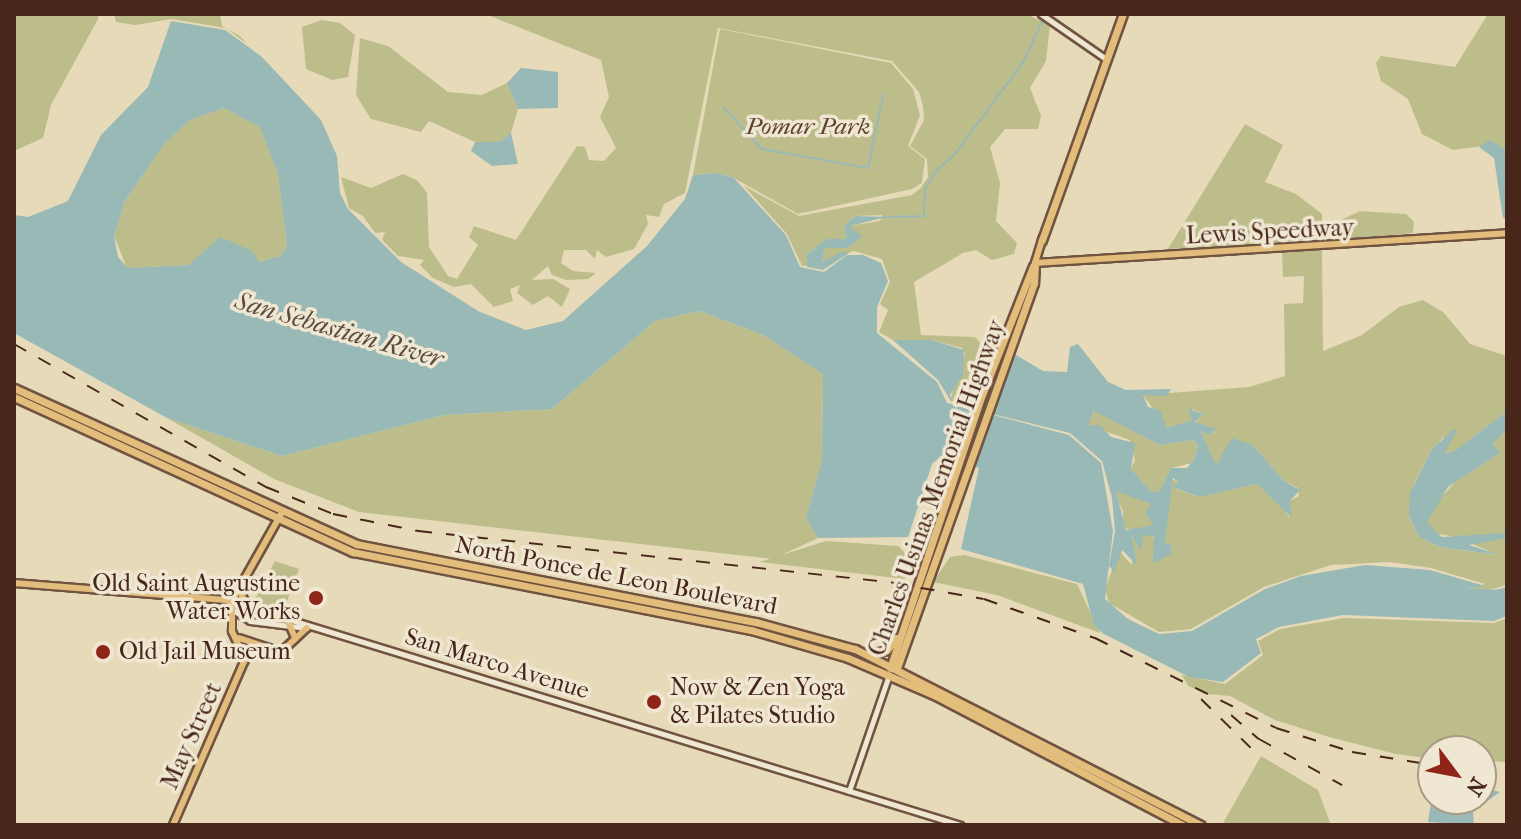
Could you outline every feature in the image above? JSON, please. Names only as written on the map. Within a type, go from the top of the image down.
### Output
[{"type":"highway","name":"Charles Usinas Memorial Highway","points":[[1042,240],[1123,14]]},
{"type":"highway","name":"Charles Usinas Memorial Highway","points":[[889,674],[960,470],[982,395],[1035,263]]},
{"type":"highway","name":"Charles Usinas Memorial Highway","points":[[894,666],[902,625],[1034,283],[1035,263]]},
{"type":"highway","name":"North Ponce de Leon Boulevard","points":[[14,388],[279,517],[398,555],[772,625],[866,654],[1201,825]]},
{"type":"highway","name":"North Ponce de Leon Boulevard","points":[[14,397],[279,517],[383,560],[751,630],[889,674],[1183,825]]},
{"type":"highway","points":[[866,654],[887,650],[902,625]]},
{"type":"main road","points":[[1041,14],[1106,59]]},
{"type":"main road","name":"Lewis Speedway","points":[[1035,263],[1507,233]]},
{"type":"main road","name":"Charles Usinas Memorial Highway","points":[[1035,263],[1042,240]]},
{"type":"main road","points":[[233,610],[279,517]]},
{"type":"main road","points":[[246,580],[242,599],[251,608]]},
{"type":"main road","points":[[14,583],[215,600],[250,621],[295,628],[309,627]]},
{"type":"main road","points":[[233,610],[251,608]]},
{"type":"main road","name":"San Marco Avenue","points":[[251,608],[960,825]]},
{"type":"main road","name":"May Street","points":[[233,610],[236,636],[244,649],[244,662]]},
{"type":"main road","points":[[287,619],[295,628],[295,638]]},
{"type":"main road","points":[[295,638],[309,627]]},
{"type":"main road","points":[[236,636],[261,647]]},
{"type":"main road","name":"May Street","points":[[173,825],[251,650],[261,647],[284,652],[295,638]]},
{"type":"main road","points":[[849,791],[889,674]]},
{"type":"green space","points":[[14,14],[98,14],[98,19],[51,105],[43,138],[14,151]]},
{"type":"green space","points":[[114,14],[220,14],[225,28],[171,19],[135,25],[116,22]]},
{"type":"green space","points":[[485,14],[1026,14],[1050,25],[1046,61],[1030,88],[1041,116],[1038,129],[1005,129],[990,147],[1000,183],[996,221],[1017,243],[1014,254],[992,260],[976,250],[963,253],[914,282],[921,335],[975,337],[980,343],[968,391],[975,394],[973,402],[966,407],[950,400],[965,353],[962,348],[932,340],[893,340],[879,332],[888,310],[880,304],[890,282],[882,259],[854,251],[822,263],[825,248],[847,248],[861,237],[848,226],[880,221],[882,215],[855,216],[844,226],[846,239],[816,247],[807,254],[809,265],[802,266],[787,234],[744,186],[799,216],[912,195],[921,188],[928,177],[927,159],[910,146],[924,120],[923,106],[919,92],[892,61],[718,28],[685,193],[664,204],[659,217],[646,215],[648,224],[634,249],[606,257],[597,250],[595,259],[586,250],[564,250],[561,263],[573,271],[596,273],[588,279],[566,280],[552,275],[548,266],[532,280],[553,279],[570,289],[562,307],[548,296],[533,305],[517,293],[520,285],[510,289],[513,301],[494,307],[471,284],[454,287],[433,278],[420,265],[424,260],[398,256],[382,240],[385,232],[375,233],[363,216],[349,208],[341,177],[371,188],[403,174],[418,181],[427,193],[429,247],[448,276],[457,279],[478,245],[469,237],[474,226],[516,240],[577,146],[585,147],[589,160],[604,161],[616,148],[600,117],[609,97],[601,60]]},
{"type":"green space","points":[[1488,14],[1507,14],[1507,151],[1482,146],[1453,150],[1422,134],[1408,99],[1381,81],[1376,63],[1381,56],[1455,67]]},
{"type":"green space","points":[[322,20],[340,23],[355,35],[348,77],[332,80],[306,69],[302,27]]},
{"type":"green space","name":"Pomar Park","points":[[720,29],[891,63],[913,89],[920,115],[908,146],[925,159],[922,183],[912,189],[798,214],[734,178],[717,173],[693,175]]},
{"type":"green space","points":[[360,38],[388,46],[448,92],[482,95],[507,83],[518,109],[511,133],[499,142],[475,142],[429,121],[421,132],[371,119],[356,95]]},
{"type":"green space","points":[[224,108],[260,126],[278,174],[287,246],[280,256],[259,262],[127,268],[114,236],[125,201],[164,144],[190,120]]},
{"type":"green space","points":[[1245,124],[1283,145],[1265,182],[1296,194],[1322,214],[1322,239],[1168,249]]},
{"type":"green space","points":[[1360,211],[1406,214],[1414,222],[1413,233],[1343,240],[1336,231],[1339,221]]},
{"type":"green space","points":[[1322,250],[1323,351],[1362,335],[1399,307],[1423,300],[1443,312],[1470,344],[1507,356],[1507,411],[1456,450],[1444,454],[1444,437],[1432,449],[1413,486],[1409,517],[1419,537],[1440,547],[1498,555],[1470,543],[1507,538],[1507,585],[1473,594],[1467,590],[1485,584],[1431,568],[1389,562],[1331,565],[1264,587],[1191,629],[1159,632],[1109,603],[1105,589],[1119,551],[1132,565],[1131,534],[1153,534],[1156,554],[1171,553],[1172,545],[1165,543],[1171,479],[1178,482],[1175,488],[1198,497],[1257,484],[1275,496],[1289,517],[1290,501],[1299,496],[1298,488],[1284,481],[1253,445],[1231,441],[1216,466],[1201,432],[1210,435],[1215,431],[1195,423],[1204,415],[1192,409],[1192,420],[1167,428],[1143,395],[1249,387],[1285,376],[1284,304],[1303,303],[1304,276],[1283,277],[1282,252]]},
{"type":"green space","points":[[699,311],[763,335],[823,374],[822,460],[806,518],[818,538],[773,559],[359,512],[274,479],[167,418],[282,456],[445,415],[552,409],[655,321]]},
{"type":"green space","points":[[1095,410],[1160,445],[1194,440],[1198,446],[1192,463],[1171,468],[1159,492],[1151,491],[1131,469],[1135,460],[1130,440],[1087,425]]},
{"type":"green space","points":[[1507,429],[1507,533],[1462,538],[1433,533],[1427,522],[1434,505],[1460,477],[1499,453],[1493,441]]},
{"type":"green space","points":[[1118,490],[1151,504],[1154,525],[1133,531],[1123,527],[1123,511],[1114,492]]},
{"type":"green space","points":[[826,541],[898,546],[910,558],[909,570],[905,579],[760,562]]},
{"type":"green space","points":[[964,555],[1077,584],[1100,633],[997,595],[933,582],[950,557]]},
{"type":"green space","points":[[275,561],[299,569],[283,612],[253,603]]},
{"type":"green space","points":[[1344,618],[1494,623],[1507,618],[1507,762],[1497,762],[1497,735],[1417,735],[1417,757],[1396,754],[1275,720],[1230,696],[1207,694],[1188,686],[1182,675],[1225,684],[1263,655],[1258,641],[1280,629]]},
{"type":"green space","points":[[1261,756],[1318,790],[1331,825],[1222,825]]},
{"type":"water","points":[[171,21],[225,30],[262,57],[321,120],[337,156],[340,193],[348,209],[401,262],[478,311],[526,330],[563,321],[647,246],[685,199],[693,175],[717,173],[734,178],[786,235],[800,267],[824,272],[847,255],[863,255],[881,263],[888,281],[877,307],[877,333],[937,382],[947,403],[1069,435],[1101,463],[1113,531],[1105,599],[1128,619],[1159,634],[1192,631],[1265,589],[1301,576],[1365,565],[1430,570],[1485,586],[1465,589],[1473,596],[1507,587],[1507,616],[1494,621],[1343,615],[1279,627],[1256,639],[1261,653],[1223,682],[1189,677],[1102,633],[1094,625],[1083,584],[961,549],[979,468],[941,456],[932,464],[908,537],[818,538],[806,518],[822,460],[823,374],[763,335],[699,311],[655,321],[552,409],[445,415],[282,456],[167,418],[14,333],[14,215],[28,217],[68,201],[101,135],[148,87]],"holes":[[[224,108],[260,127],[278,174],[287,246],[280,256],[259,262],[252,251],[220,237],[189,265],[128,268],[118,257],[114,236],[125,201],[164,144],[190,120]]]},
{"type":"water","points":[[521,68],[558,72],[558,108],[518,109],[507,83]]},
{"type":"water","points":[[511,133],[518,164],[492,166],[471,151],[475,142],[499,142]]},
{"type":"water","points":[[1490,140],[1507,151],[1507,219],[1503,218],[1494,158],[1479,147]]},
{"type":"water","points":[[855,216],[886,217],[850,226],[862,237],[847,248],[825,248],[822,262],[842,252],[849,253],[823,270],[807,267],[807,254],[827,239],[846,239],[844,226]]},
{"type":"water","points":[[893,340],[932,340],[964,350],[963,375],[950,395],[952,403],[938,380]]},
{"type":"water","points":[[1078,344],[1108,382],[1126,390],[1171,389],[1167,396],[1143,395],[1148,407],[1160,410],[1167,428],[1192,420],[1188,408],[1204,415],[1195,422],[1216,429],[1210,435],[1201,432],[1216,465],[1232,438],[1253,445],[1284,481],[1300,490],[1290,501],[1291,517],[1257,484],[1199,497],[1173,487],[1178,482],[1173,478],[1165,543],[1172,545],[1171,554],[1153,563],[1154,536],[1143,535],[1141,551],[1131,534],[1137,565],[1122,550],[1114,572],[1109,566],[1115,531],[1112,498],[1102,461],[1070,433],[988,413],[1016,355],[1043,371],[1067,372],[1070,347]],"holes":[[[1094,411],[1160,445],[1194,440],[1198,446],[1193,461],[1187,468],[1171,468],[1159,492],[1151,491],[1131,469],[1135,443],[1111,437],[1100,425],[1088,425]],[[1116,491],[1151,504],[1145,513],[1153,525],[1126,530]]]},
{"type":"water","points":[[1507,411],[1507,429],[1493,443],[1500,453],[1448,487],[1427,522],[1442,537],[1507,533],[1507,538],[1469,545],[1500,555],[1440,547],[1419,537],[1409,516],[1410,493],[1432,449],[1453,430],[1457,430],[1444,454],[1456,450]]},
{"type":"water","points":[[1429,815],[1473,815],[1474,825],[1428,822]]},
{"type":"waterway","points":[[885,217],[924,216],[925,190],[936,171],[954,155],[1024,61],[1043,19]]},
{"type":"waterway","points":[[723,107],[762,149],[868,168],[883,95]]},
{"type":"waterway","name":"San Sebastian River","points":[[1457,592],[1507,594]]},
{"type":"railway","points":[[14,344],[266,487],[333,514],[418,531],[893,583],[984,599],[1095,638],[1276,728],[1352,752],[1417,762]]},
{"type":"railway","points":[[1201,699],[1254,751]]},
{"type":"railway","points":[[1231,715],[1259,739],[1342,785]]},
{"type":"railway","points":[[1497,770],[1507,770]]},
{"type":"place","name":"Old Saint Augustine Water Works","points":[[316,598]]},
{"type":"place","name":"Old Jail Museum","points":[[103,652]]},
{"type":"place","name":"Now & Zen Yoga & Pilates Studio","points":[[654,702]]}]
